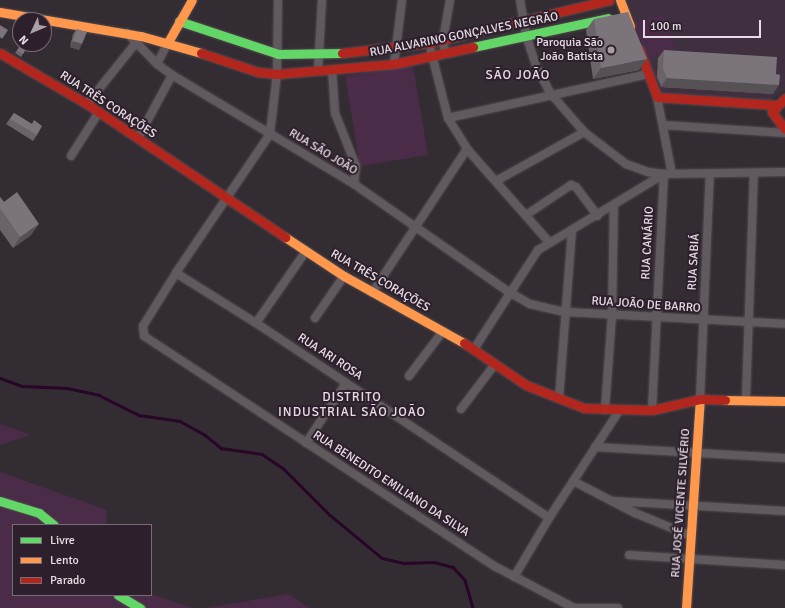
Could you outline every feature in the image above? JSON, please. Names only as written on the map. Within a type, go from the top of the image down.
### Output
[{"type":"street","points":[[157,64],[179,21],[192,0]]},
{"type":"street","points":[[176,272],[270,134],[277,74],[278,0]]},
{"type":"street","points":[[318,71],[322,0]]},
{"type":"street","points":[[394,64],[394,49],[402,0]]},
{"type":"street","points":[[445,52],[443,40],[450,0]]},
{"type":"street","points":[[520,0],[521,20],[537,68],[551,94],[584,132],[626,164],[648,172],[668,174],[785,172]]},
{"type":"street","name":"RUA ALVARINO GONÇALVES NEGRÃO","points":[[179,21],[278,54],[319,55],[394,49],[430,43],[609,0]]},
{"type":"street","points":[[620,0],[657,98],[776,105]]},
{"type":"street","name":"RUA ALVARINO GONÇALVES NEGRÃO","points":[[0,12],[126,32],[138,39],[168,42],[258,72],[277,74],[394,64],[625,14]]},
{"type":"street","points":[[88,104],[138,39]]},
{"type":"street","name":"RUA SÃO JOÃO","points":[[138,39],[157,64],[172,75],[354,184],[509,292]]},
{"type":"street","points":[[430,43],[448,118],[468,149],[549,242]]},
{"type":"street","name":"RUA TRÊS CORAÇÕES","points":[[0,53],[88,104],[226,199],[344,276],[474,349],[526,385],[558,399],[584,408],[619,411],[652,410],[700,399],[746,398],[785,401]]},
{"type":"street","points":[[332,70],[335,113],[356,166],[354,184]]},
{"type":"street","points":[[448,118],[551,94],[648,74]]},
{"type":"street","points":[[138,138],[172,75]]},
{"type":"street","name":"RUA CANÁRIO","points":[[652,410],[655,318],[668,174],[663,125],[657,98]]},
{"type":"street","points":[[785,98],[776,105],[772,112],[785,129]]},
{"type":"street","points":[[70,156],[99,112]]},
{"type":"street","points":[[663,125],[785,133]]},
{"type":"street","points":[[496,181],[584,132]]},
{"type":"street","points":[[372,293],[468,149]]},
{"type":"street","points":[[746,398],[750,322],[754,173]]},
{"type":"street","points":[[474,349],[532,257],[549,242],[598,216],[668,174]]},
{"type":"street","name":"RUA SABIÁ","points":[[700,399],[710,174]]},
{"type":"street","points":[[526,215],[571,185],[576,187],[598,216]]},
{"type":"street","points":[[605,410],[612,315],[614,206]]},
{"type":"street","points":[[558,399],[572,230]]},
{"type":"street","points":[[256,323],[306,251]]},
{"type":"street","name":"RUA ARI ROSA","points":[[176,272],[256,323],[549,518]]},
{"type":"street","name":"RUA BENEDITO EMILIANO DA SILVA","points":[[176,272],[143,326],[143,332],[148,341],[514,577],[574,608]]},
{"type":"street","points":[[315,318],[344,276]]},
{"type":"street","name":"RUA JOÃO DE BARRO","points":[[509,292],[538,307],[566,312],[703,321],[785,324]]},
{"type":"street","points":[[409,376],[443,331]]},
{"type":"street","points":[[461,409],[495,364]]},
{"type":"street","points":[[306,443],[346,383]]},
{"type":"street","name":"RUA JOSÉ VICENTE SILVÉRIO","points":[[686,608],[694,507],[700,399]]},
{"type":"street","points":[[514,577],[549,518],[619,411]]},
{"type":"street","points":[[595,447],[785,458]]},
{"type":"street","points":[[573,481],[613,501],[691,536]]},
{"type":"street","points":[[0,501],[39,513],[53,524]]},
{"type":"street","points":[[613,501],[694,507],[785,511]]},
{"type":"street","points":[[629,555],[785,565]]},
{"type":"street","points":[[120,596],[140,608]]},
{"type":"street","points":[[574,608],[618,608]]},
{"type":"shaded area","points":[[624,0],[785,0],[785,90],[769,101],[658,94]]},
{"type":"shaded area","points":[[664,14],[675,49],[647,58],[635,23]]},
{"type":"shaded area","points":[[413,66],[428,155],[360,166],[345,76]]},
{"type":"shaded area","points":[[0,424],[31,435],[0,445]]},
{"type":"shaded area","points":[[0,472],[107,510],[106,524],[12,524],[12,596],[152,596],[152,594],[193,608],[0,608]]},
{"type":"shaded area","points":[[288,594],[310,608],[206,608]]},
{"type":"building","name":"Paroquia São João Batista","points":[[628,12],[647,59],[601,68],[594,19]]},
{"type":"building","points":[[0,25],[8,30],[2,39],[0,37]]},
{"type":"building","points":[[77,29],[87,32],[82,44],[73,41]]},
{"type":"building","points":[[664,50],[777,57],[776,74],[780,75],[779,85],[667,78],[663,68]]},
{"type":"building","points":[[14,113],[32,124],[34,120],[42,126],[37,135],[10,119]]},
{"type":"building","points":[[17,192],[39,224],[20,237],[1,209],[0,210],[0,197],[4,202]]},
{"type":"waterway","points":[[0,378],[22,386],[67,388],[99,395],[139,415],[180,421],[205,435],[221,448],[262,454],[283,468],[330,515],[382,558],[404,563],[434,562],[453,567],[465,580],[473,608]]},
{"type":"traffic: fast","points":[[473,47],[608,18]]},
{"type":"traffic: fast","points":[[179,21],[278,54],[342,53]]},
{"type":"traffic: fast","points":[[0,501],[39,513],[53,524]]},
{"type":"traffic: fast","points":[[120,596],[140,608]]},
{"type":"traffic: slow","points":[[168,42],[192,0]]},
{"type":"traffic: slow","points":[[620,0],[630,26]]},
{"type":"traffic: slow","points":[[0,12],[141,36],[201,53]]},
{"type":"traffic: slow","points":[[285,237],[344,276],[464,343]]},
{"type":"traffic: slow","points":[[686,608],[700,399]]},
{"type":"traffic: slow","points":[[725,400],[785,401]]},
{"type":"traffic: jam","points":[[342,53],[429,43],[609,0]]},
{"type":"traffic: jam","points":[[201,53],[258,72],[277,74],[394,64],[473,47]]},
{"type":"traffic: jam","points":[[639,49],[657,97],[776,105]]},
{"type":"traffic: jam","points":[[0,53],[87,104],[285,237]]},
{"type":"traffic: jam","points":[[785,98],[772,112],[785,129]]},
{"type":"traffic: jam","points":[[464,343],[526,385],[584,408],[652,410],[700,399],[725,400]]},
{"type":"place","name":"Paroquia São João Batista","points":[[611,50]]},
{"type":"district","name":"SÃO JOÃO","points":[[518,75]]},
{"type":"district","name":"DISTRITO INDUSTRIAL SÃO JOÃO","points":[[352,406]]}]
